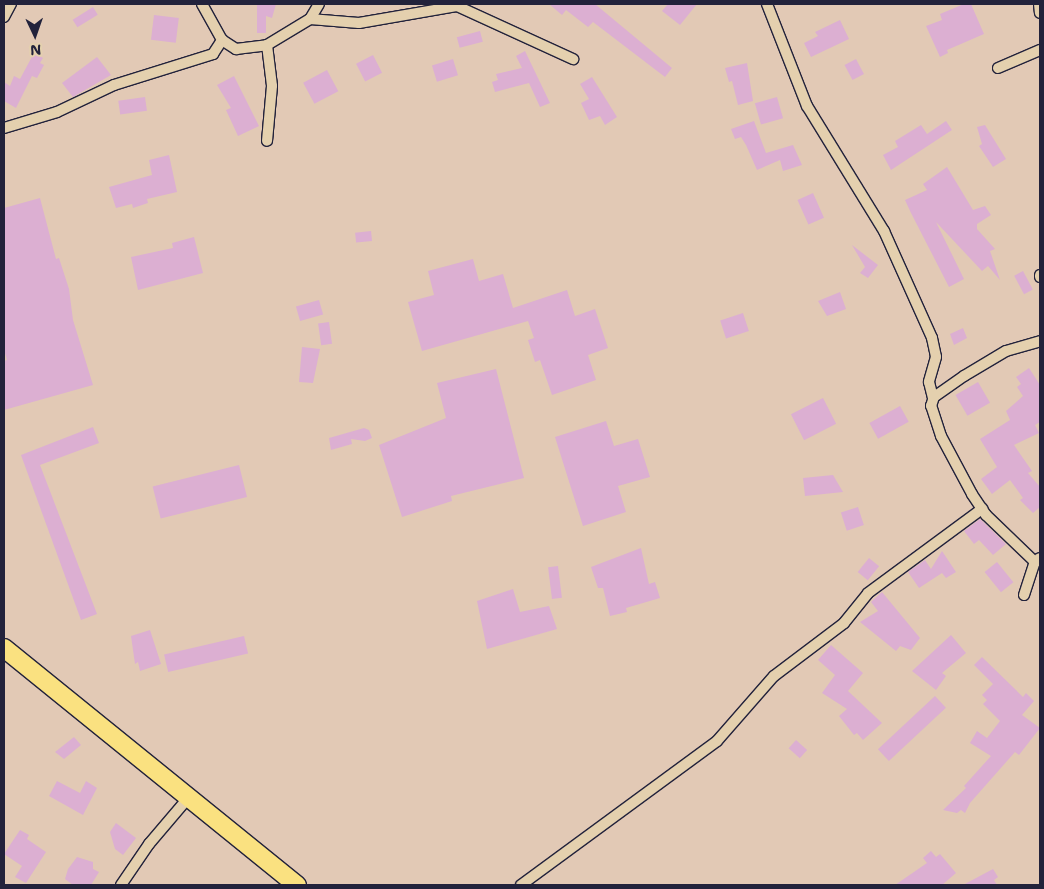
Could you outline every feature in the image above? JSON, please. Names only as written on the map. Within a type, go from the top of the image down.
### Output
[{"type":"highway","points":[[4,648],[297,885]]},
{"type":"street","points":[[4,17],[11,4]]},
{"type":"street","points":[[202,4],[222,40],[236,49],[268,45],[310,18],[320,4]]},
{"type":"street","points":[[767,4],[807,106],[884,231],[932,338],[936,357],[928,382],[934,398],[931,412],[941,436],[982,509],[1037,560],[1024,595]]},
{"type":"street","points":[[1039,4],[1040,13]]},
{"type":"street","points":[[310,18],[360,23],[457,5],[573,59]]},
{"type":"street","points":[[4,128],[56,112],[114,85],[213,54],[222,40]]},
{"type":"street","points":[[267,141],[272,86],[268,45]]},
{"type":"street","points":[[998,68],[1040,50]]},
{"type":"street","points":[[934,398],[1006,352],[1040,341]]},
{"type":"street","points":[[521,885],[717,741],[774,676],[844,623],[868,593],[982,509]]},
{"type":"street","points":[[121,885],[149,844],[189,798]]},
{"type":"building","points":[[257,4],[276,4],[272,18],[266,16],[266,33],[257,33]]},
{"type":"building","points":[[549,4],[595,4],[672,68],[665,77],[593,22],[588,27],[566,10],[562,15]]},
{"type":"building","points":[[668,4],[697,4],[680,25],[662,11]]},
{"type":"building","points":[[964,4],[971,4],[984,34],[947,50],[948,53],[940,57],[926,26],[942,20],[940,14]]},
{"type":"building","points":[[93,7],[98,15],[77,27],[73,20]]},
{"type":"building","points":[[154,15],[179,18],[176,43],[151,40]]},
{"type":"building","points":[[840,20],[849,39],[811,57],[804,43],[818,36],[815,32]]},
{"type":"building","points":[[480,31],[483,42],[460,48],[457,37]]},
{"type":"building","points":[[525,51],[550,103],[540,107],[529,83],[495,92],[492,82],[498,80],[496,74],[522,68],[516,56]]},
{"type":"building","points":[[34,53],[43,58],[40,63],[44,65],[37,78],[32,76],[16,108],[4,101],[4,82],[10,86],[14,76],[20,79]]},
{"type":"building","points":[[373,55],[382,73],[365,81],[356,64]]},
{"type":"building","points":[[97,57],[111,75],[73,97],[62,83]]},
{"type":"building","points":[[453,59],[458,75],[437,82],[432,65]]},
{"type":"building","points":[[856,59],[864,74],[853,80],[845,65]]},
{"type":"building","points":[[747,63],[753,101],[738,105],[732,81],[729,82],[725,68]]},
{"type":"building","points":[[327,70],[338,91],[314,104],[303,83]]},
{"type":"building","points":[[234,76],[259,126],[238,136],[226,110],[231,108],[217,85]]},
{"type":"building","points":[[592,77],[617,117],[605,125],[600,116],[589,120],[581,103],[589,99],[580,84]]},
{"type":"building","points":[[145,97],[147,111],[120,115],[118,101]]},
{"type":"building","points":[[777,97],[783,118],[761,124],[755,103]]},
{"type":"building","points":[[754,121],[766,153],[793,145],[802,165],[783,171],[780,160],[757,170],[741,137],[735,139],[731,129]]},
{"type":"building","points":[[946,121],[952,130],[891,170],[883,155],[898,147],[895,141],[921,125],[927,134]]},
{"type":"building","points":[[985,125],[1006,159],[993,167],[979,146],[982,144],[977,127]]},
{"type":"building","points":[[169,155],[177,192],[147,199],[148,203],[133,208],[132,204],[116,208],[109,187],[152,175],[149,160]]},
{"type":"building","points":[[947,167],[973,210],[985,206],[991,215],[977,224],[977,229],[995,249],[990,251],[1000,280],[988,266],[982,271],[936,222],[964,279],[949,287],[911,213],[905,200],[927,190],[923,184]]},
{"type":"building","points":[[813,193],[824,218],[808,225],[797,200]]},
{"type":"building","points":[[40,198],[56,259],[59,258],[69,289],[73,320],[93,385],[4,410],[4,361],[7,360],[4,350],[4,208]]},
{"type":"building","points":[[371,231],[372,241],[356,243],[355,233]]},
{"type":"building","points":[[194,237],[203,273],[138,290],[131,257],[173,248],[172,243]]},
{"type":"building","points":[[852,245],[878,265],[868,278],[860,273],[865,267]]},
{"type":"building","points":[[473,259],[479,281],[503,274],[513,308],[567,290],[575,316],[595,309],[608,348],[588,355],[596,380],[552,395],[540,360],[535,362],[528,340],[534,338],[528,321],[422,351],[408,302],[434,295],[428,271]]},
{"type":"building","points":[[1023,271],[1033,290],[1024,294],[1014,276]]},
{"type":"building","points":[[840,292],[846,309],[827,316],[818,301]]},
{"type":"building","points":[[319,300],[323,314],[300,321],[296,307]]},
{"type":"building","points":[[743,313],[749,331],[726,338],[720,320]]},
{"type":"building","points":[[329,322],[332,344],[321,345],[318,324]]},
{"type":"building","points":[[963,328],[967,338],[954,345],[950,334]]},
{"type":"building","points":[[302,347],[320,349],[313,383],[299,382]]},
{"type":"building","points":[[1029,368],[1040,385],[1040,422],[1035,425],[1039,433],[1014,445],[1032,471],[1028,473],[1040,487],[1040,507],[1033,513],[1020,500],[1023,498],[1010,480],[992,494],[981,479],[997,467],[980,439],[1010,420],[1006,411],[1023,396],[1017,387],[1021,384],[1016,377]]},
{"type":"building","points":[[496,369],[524,478],[451,496],[452,501],[402,517],[379,445],[446,418],[437,383]]},
{"type":"building","points":[[978,382],[990,403],[967,416],[955,395]]},
{"type":"building","points":[[823,398],[836,424],[804,440],[791,414]]},
{"type":"building","points":[[900,406],[909,422],[878,439],[869,423]]},
{"type":"building","points":[[606,421],[614,446],[638,439],[650,477],[618,486],[626,512],[583,526],[555,437]]},
{"type":"building","points":[[93,427],[99,443],[40,465],[97,614],[81,620],[21,455]]},
{"type":"building","points":[[364,428],[369,430],[372,438],[365,441],[351,439],[352,444],[331,450],[329,438]]},
{"type":"building","points":[[239,465],[247,497],[161,519],[153,487]]},
{"type":"building","points":[[833,475],[843,492],[805,496],[803,478]]},
{"type":"building","points":[[858,507],[864,525],[847,531],[841,513]]},
{"type":"building","points":[[980,519],[1006,544],[993,555],[979,540],[974,544],[964,531]]},
{"type":"building","points":[[641,548],[649,584],[655,582],[660,598],[626,608],[627,612],[610,616],[603,588],[598,588],[591,567]]},
{"type":"building","points":[[942,551],[956,572],[946,578],[942,573],[919,588],[908,572],[925,560],[931,569]]},
{"type":"building","points":[[869,558],[879,566],[868,580],[858,572]]},
{"type":"building","points":[[997,562],[1013,582],[1001,592],[985,572]]},
{"type":"building","points":[[558,566],[562,598],[552,599],[548,567]]},
{"type":"building","points":[[513,589],[520,612],[549,606],[557,629],[487,649],[477,601]]},
{"type":"building","points":[[882,592],[920,638],[911,650],[900,646],[896,651],[860,622],[878,611],[871,602]]},
{"type":"building","points":[[150,630],[161,664],[140,671],[138,662],[135,664],[131,636]]},
{"type":"building","points":[[951,635],[966,653],[942,673],[946,676],[936,690],[912,671]]},
{"type":"building","points":[[244,636],[248,654],[168,672],[164,654]]},
{"type":"building","points":[[831,645],[863,673],[848,691],[882,723],[863,740],[857,733],[854,735],[839,716],[847,709],[822,693],[835,675],[818,660]]},
{"type":"building","points":[[982,657],[1023,697],[1026,693],[1034,701],[1022,715],[1040,728],[1019,755],[1015,752],[970,803],[965,813],[961,810],[957,813],[943,810],[966,788],[964,786],[991,756],[970,743],[977,731],[987,738],[1000,721],[983,704],[987,700],[982,695],[993,684],[974,665]]},
{"type":"building","points":[[935,696],[946,708],[889,761],[878,749]]},
{"type":"building","points":[[74,737],[81,745],[64,759],[55,752]]},
{"type":"building","points":[[796,740],[807,750],[800,758],[789,748]]},
{"type":"building","points":[[57,781],[80,793],[86,781],[97,788],[83,815],[49,796]]},
{"type":"building","points":[[116,823],[136,838],[123,855],[115,849],[110,832]]},
{"type":"building","points":[[20,830],[29,835],[27,839],[46,852],[26,883],[15,877],[22,866],[4,854]]},
{"type":"building","points":[[931,851],[936,857],[940,854],[956,873],[942,885],[895,885],[927,863],[923,858]]},
{"type":"building","points":[[77,857],[93,862],[93,869],[99,872],[91,885],[73,885],[65,879],[68,869]]},
{"type":"building","points":[[993,869],[998,877],[994,880],[997,885],[963,885]]}]
